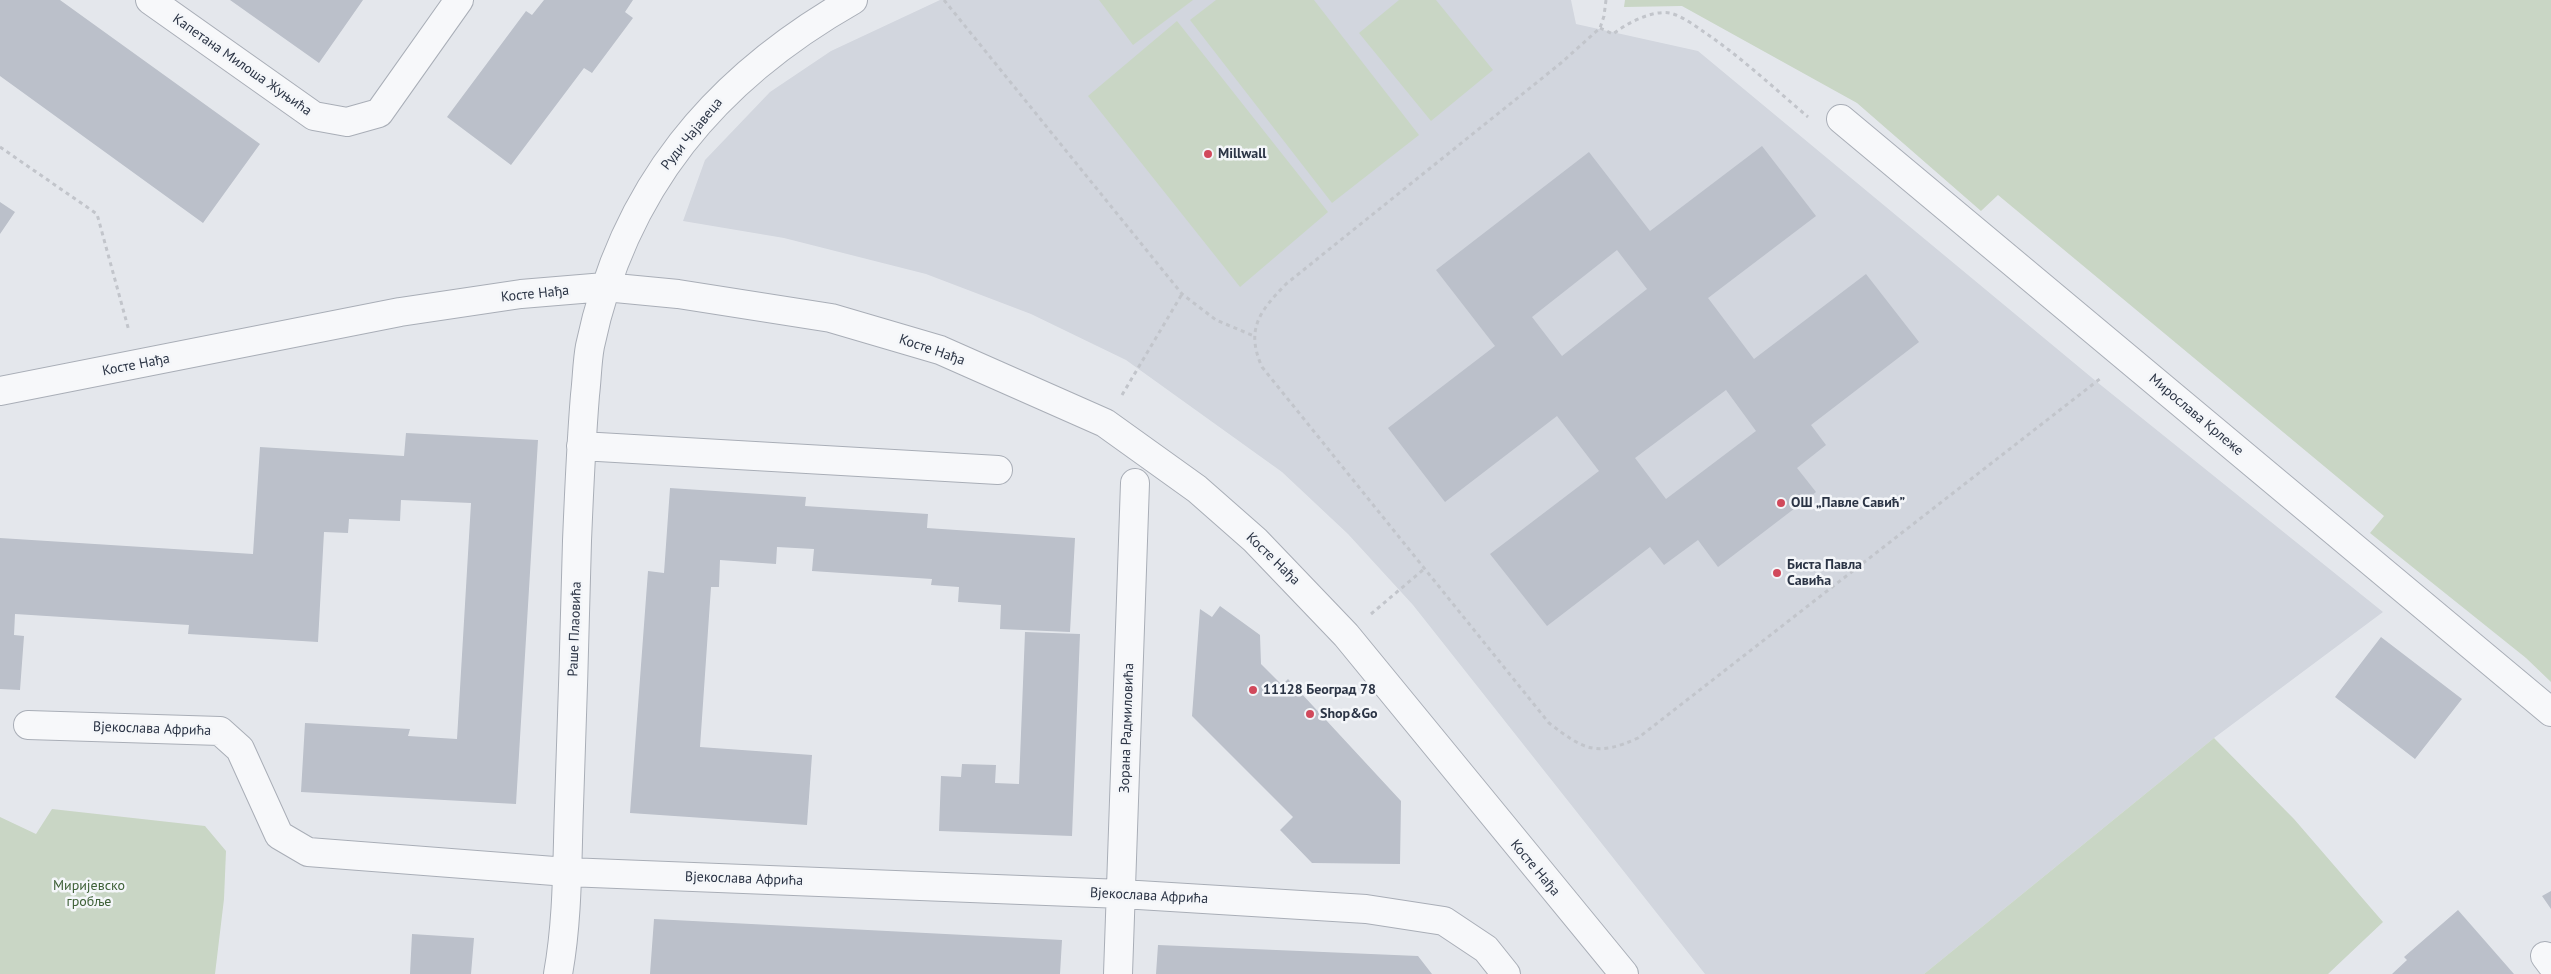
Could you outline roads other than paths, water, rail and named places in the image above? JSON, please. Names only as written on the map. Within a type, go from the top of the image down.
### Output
[{"type":"street","name":"Капетана Милоша Жуњића","points":[[150,0],[314,116],[347,122],[378,112],[460,0]]},
{"type":"street","name":"Руди Чајавеца","points":[[605,287],[625,237],[662,168],[694,128],[730,88],[816,9],[853,0]]},
{"type":"street","name":"Мирослава Крлеже","points":[[1841,119],[2551,712]]},
{"type":"street","name":"Косте Нађа","points":[[0,392],[400,312],[521,294],[605,287],[678,294],[831,318],[940,350],[1105,423],[1129,438],[1197,489],[1254,540],[1346,635],[1624,974]]},
{"type":"street","name":"Раше Плаовића","points":[[558,974],[567,872],[580,446],[589,349],[605,287]]},
{"type":"street","points":[[580,446],[998,470]]},
{"type":"street","name":"Зорана Радмиловића","points":[[1118,974],[1135,483]]},
{"type":"street","name":"Вјекослава Афрића","points":[[28,725],[220,731],[240,749],[279,835],[308,852],[567,872],[1122,894],[1366,909],[1444,921],[1486,949],[1506,974]]},
{"type":"place","name":"Millwall","points":[[1208,154]]},
{"type":"place","name":"ОШ „Павле Савић”","points":[[1781,503]]},
{"type":"place","name":"Биста Павла Савића","points":[[1777,573]]},
{"type":"place","name":"11128 Београд 78","points":[[1253,690]]},
{"type":"place","name":"Shop&Go","points":[[1310,714]]},
{"type":"park label","name":"Миријевско гробље","points":[[89,894]]}]
